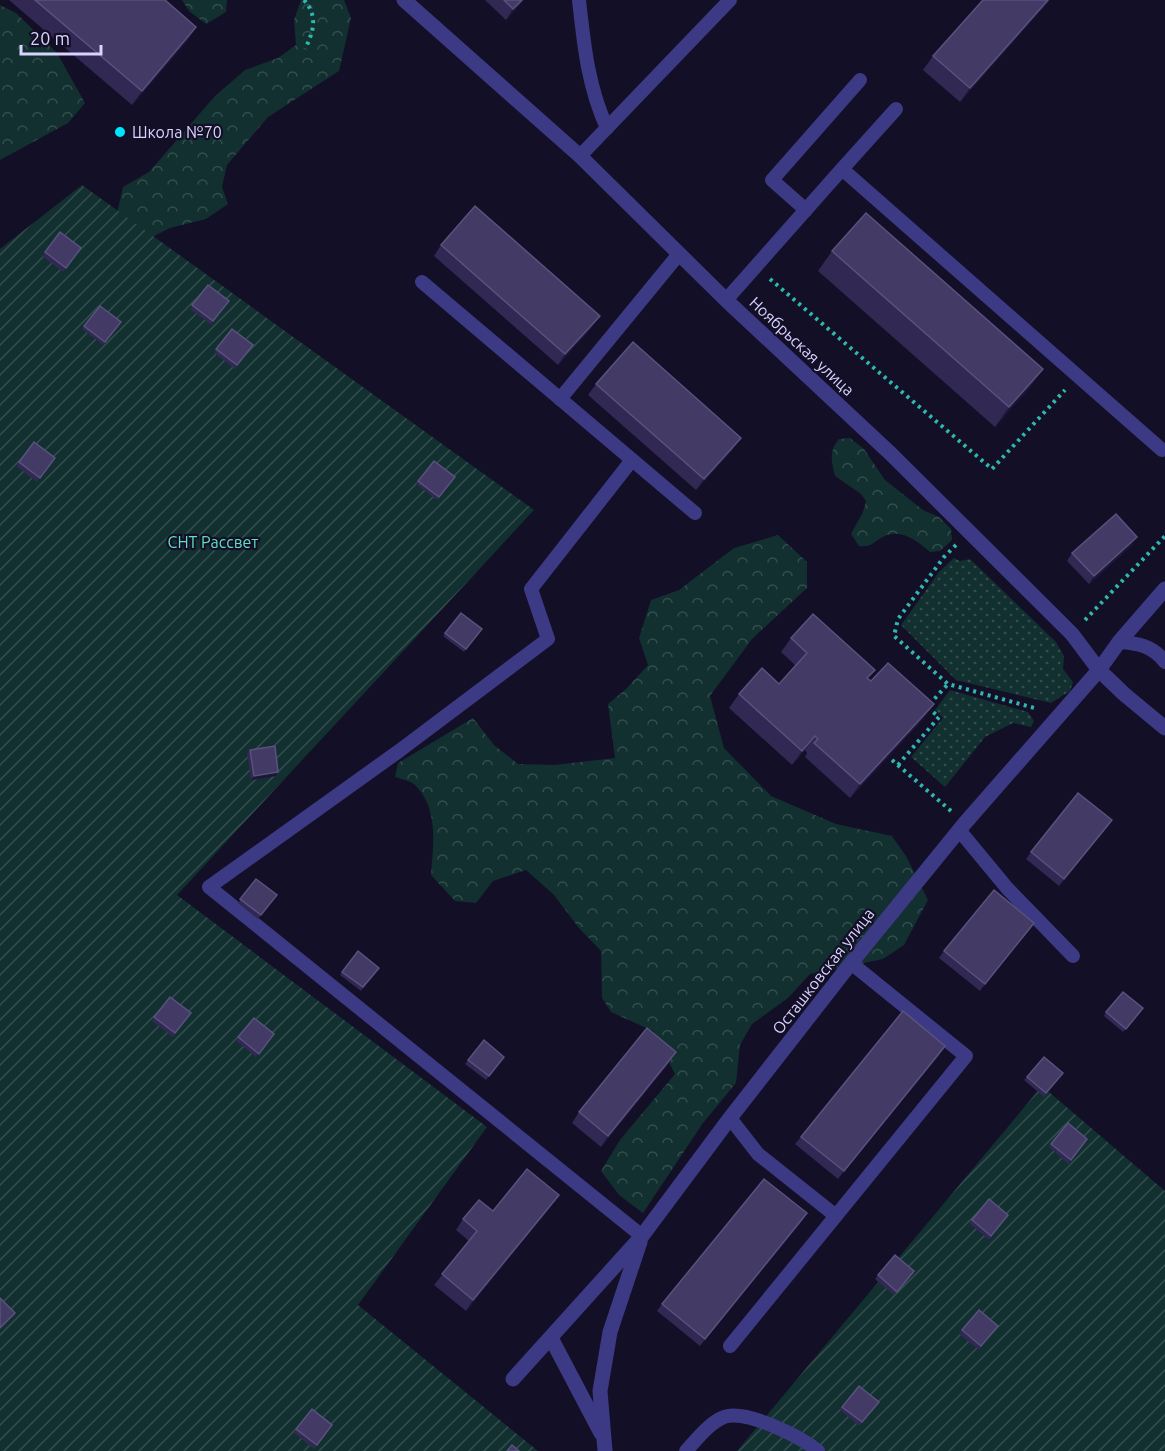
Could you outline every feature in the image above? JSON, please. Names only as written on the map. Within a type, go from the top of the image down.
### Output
[{"type":"street","name":"Ноябрьская улица","points":[[404,0],[580,156],[726,300],[891,454],[970,532],[1072,634],[1099,670],[1165,728]]},
{"type":"street","name":"Осташковская улица","points":[[513,1379],[642,1236],[730,1118],[851,963],[962,827],[1099,670],[1119,642],[1165,589]]},
{"type":"street","points":[[604,1445],[600,1391],[610,1332],[642,1236]]},
{"type":"street","points":[[551,1338],[604,1445]]},
{"type":"lane","points":[[579,0],[587,69],[598,108],[607,128]]},
{"type":"lane","points":[[580,156],[730,0]]},
{"type":"lane","points":[[806,210],[772,180],[860,80]]},
{"type":"lane","points":[[726,300],[896,108]]},
{"type":"lane","points":[[842,169],[1162,450]]},
{"type":"lane","points":[[560,399],[679,254]]},
{"type":"lane","points":[[422,282],[695,513]]},
{"type":"lane","points":[[632,460],[531,589],[548,639],[399,751],[209,886],[642,1236]]},
{"type":"lane","points":[[1119,642],[1144,645],[1152,649],[1165,662]]},
{"type":"lane","points":[[962,827],[1007,888],[1073,956]]},
{"type":"lane","points":[[730,1346],[966,1056],[851,963]]},
{"type":"lane","points":[[730,1118],[758,1154],[836,1216]]},
{"type":"lane","points":[[686,1451],[707,1428],[726,1417],[743,1417],[773,1426],[806,1441],[818,1451]]},
{"type":"path","points":[[304,0],[310,7],[315,20],[312,36],[305,49]]},
{"type":"path","points":[[756,266],[992,470],[1077,376]]},
{"type":"path","points":[[970,532],[944,557],[898,619],[894,636],[948,684],[1059,715]]},
{"type":"path","points":[[1072,634],[1165,536]]},
{"type":"path","points":[[898,765],[939,717],[927,707],[948,684]]},
{"type":"path","points":[[892,760],[962,827]]},
{"type":"green space","points":[[182,0],[227,0],[226,12],[206,24],[189,11]]},
{"type":"green space","points":[[301,0],[344,0],[351,18],[339,71],[268,117],[227,165],[222,187],[228,204],[206,219],[170,228],[144,241],[113,231],[123,187],[149,172],[215,96],[245,70],[278,58],[296,45],[294,20]]},
{"type":"green space","points":[[0,5],[16,13],[57,53],[85,103],[68,123],[0,160]]},
{"type":"green space","name":"СНТ Рассвет","points":[[82,185],[534,510],[177,895],[487,1127],[358,1305],[538,1451],[0,1451],[0,249]]},
{"type":"green space","points":[[850,438],[864,449],[885,480],[923,510],[939,517],[951,529],[952,540],[940,551],[930,552],[913,539],[901,534],[888,535],[869,545],[859,546],[851,534],[863,512],[866,501],[861,494],[835,476],[832,461],[832,452],[839,439]]},
{"type":"green space","points":[[778,535],[807,562],[807,588],[752,639],[710,696],[724,748],[771,796],[836,824],[892,836],[906,856],[928,900],[904,945],[883,959],[810,974],[788,998],[752,1024],[740,1045],[736,1083],[703,1123],[643,1213],[619,1195],[601,1171],[620,1140],[675,1074],[653,1031],[611,1012],[602,998],[601,951],[579,928],[554,895],[526,870],[493,881],[476,903],[455,901],[431,875],[433,828],[423,795],[414,784],[395,777],[398,763],[473,718],[494,745],[518,764],[554,765],[615,758],[608,704],[626,689],[648,665],[639,638],[651,600],[679,590],[734,548]]},
{"type":"green space","points":[[954,558],[960,561],[970,559],[1056,642],[1064,656],[1063,669],[1073,682],[1070,691],[1051,703],[956,680],[901,625],[939,572]]},
{"type":"green space","points":[[950,690],[1028,712],[1034,721],[1031,727],[1013,723],[985,737],[945,787],[911,757],[943,718],[935,710]]},
{"type":"green space","points":[[1042,1086],[1165,1191],[1165,1451],[737,1451]]},
{"type":"building","name":"Школа №70","points":[[35,0],[165,0],[196,27],[142,91]]},
{"type":"building","points":[[504,0],[522,0],[513,9]]},
{"type":"building","points":[[983,0],[1048,0],[970,88],[933,56]]},
{"type":"building","points":[[475,206],[600,316],[565,354],[441,245]]},
{"type":"building","points":[[866,213],[1043,369],[1009,407],[832,251]]},
{"type":"building","points":[[60,232],[81,248],[66,268],[45,252]]},
{"type":"building","points":[[208,285],[229,301],[213,321],[192,305]]},
{"type":"building","points":[[100,306],[121,322],[105,342],[84,326]]},
{"type":"building","points":[[232,329],[253,345],[237,365],[216,349]]},
{"type":"building","points":[[633,342],[741,438],[704,479],[596,384]]},
{"type":"building","points":[[34,442],[55,458],[40,478],[19,462]]},
{"type":"building","points":[[434,461],[455,477],[439,497],[418,481]]},
{"type":"building","points":[[1116,514],[1137,537],[1094,576],[1072,553]]},
{"type":"building","points":[[461,613],[482,629],[466,649],[445,633]]},
{"type":"building","points":[[813,614],[875,670],[867,678],[871,681],[888,663],[934,704],[860,784],[814,743],[818,739],[815,736],[802,751],[739,694],[762,668],[779,684],[807,653],[791,638]]},
{"type":"building","points":[[275,746],[278,772],[254,776],[250,750]]},
{"type":"building","points":[[1078,793],[1112,820],[1064,879],[1031,852]]},
{"type":"building","points":[[256,879],[277,895],[261,915],[240,899]]},
{"type":"building","points":[[994,890],[1034,923],[985,984],[944,951]]},
{"type":"building","points":[[358,951],[379,968],[363,987],[342,972]]},
{"type":"building","points":[[1123,992],[1143,1008],[1126,1029],[1106,1012]]},
{"type":"building","points":[[170,997],[191,1013],[175,1033],[154,1017]]},
{"type":"building","points":[[903,1011],[945,1046],[844,1171],[801,1137]]},
{"type":"building","points":[[254,1018],[274,1034],[259,1054],[238,1037]]},
{"type":"building","points":[[647,1028],[676,1052],[608,1136],[579,1112]]},
{"type":"building","points":[[484,1040],[504,1057],[489,1076],[468,1060]]},
{"type":"building","points":[[1044,1057],[1063,1073],[1046,1093],[1027,1077]]},
{"type":"building","points":[[1068,1123],[1087,1139],[1071,1160],[1051,1144]]},
{"type":"building","points":[[527,1169],[559,1195],[473,1300],[442,1274],[477,1231],[463,1219],[479,1200],[493,1211]]},
{"type":"building","points":[[764,1179],[807,1213],[705,1339],[662,1304]]},
{"type":"building","points":[[989,1199],[1008,1215],[991,1236],[972,1220]]},
{"type":"building","points":[[895,1255],[914,1271],[897,1292],[878,1275]]},
{"type":"building","points":[[0,1298],[15,1313],[0,1328]]},
{"type":"building","points":[[979,1310],[998,1326],[981,1346],[962,1330]]},
{"type":"building","points":[[859,1386],[879,1402],[862,1422],[842,1407]]},
{"type":"building","points":[[312,1409],[332,1425],[317,1445],[296,1429]]},
{"type":"building","points":[[512,1445],[519,1451],[507,1451]]},
{"type":"place","name":"Школа №70","points":[[120,132]]}]
